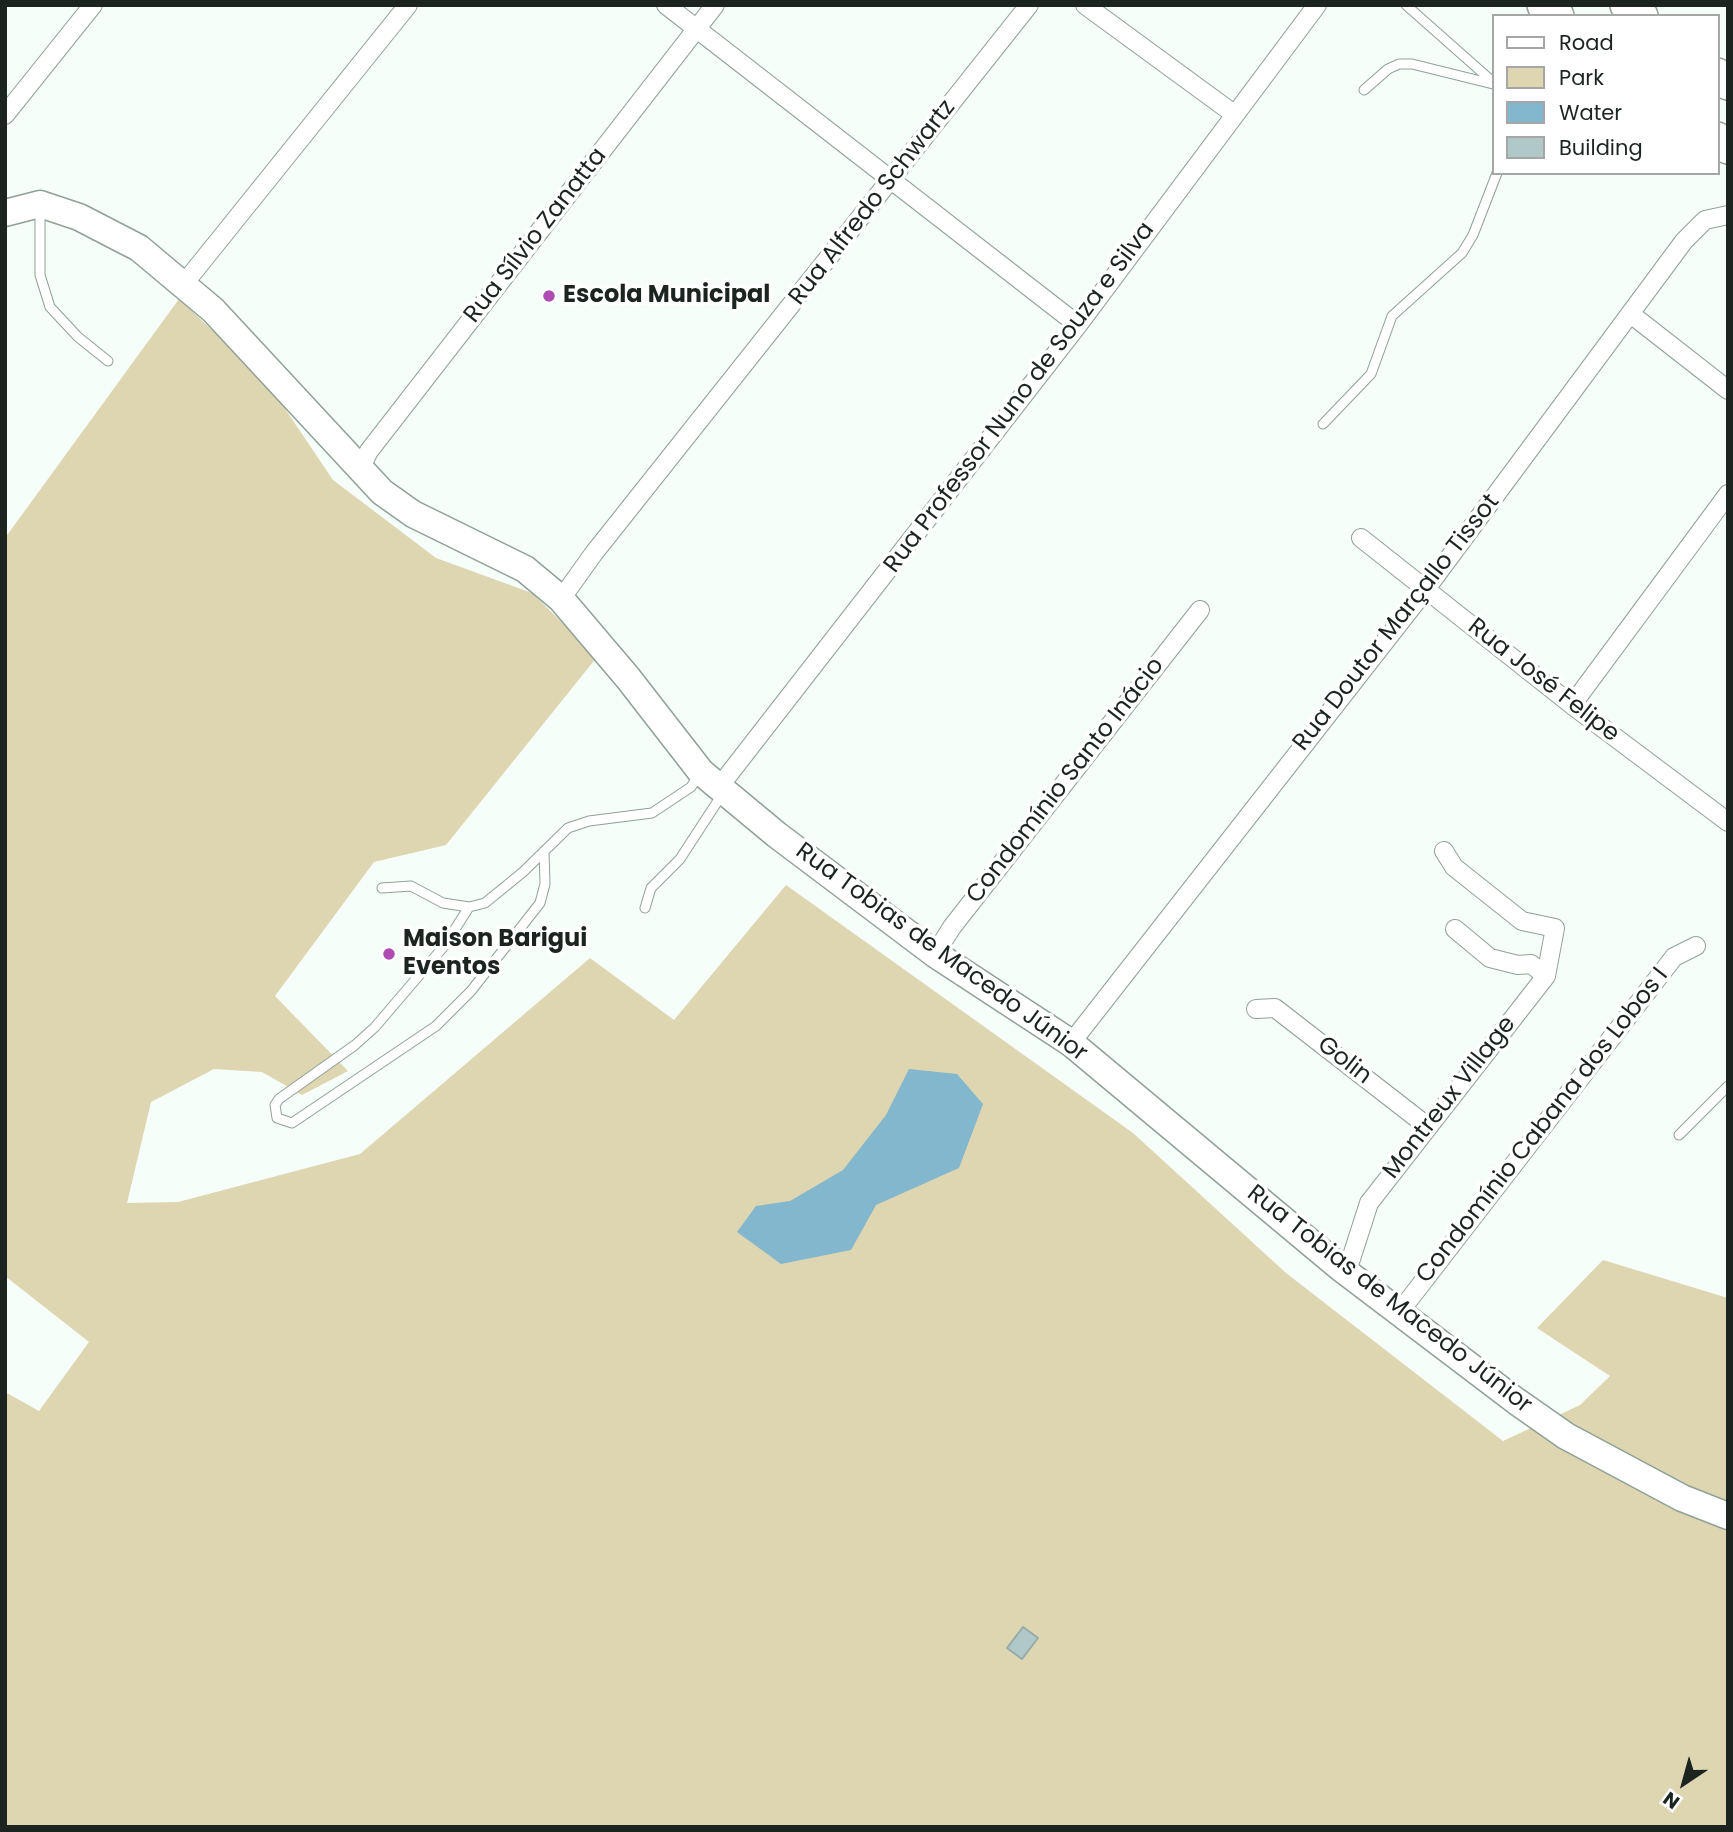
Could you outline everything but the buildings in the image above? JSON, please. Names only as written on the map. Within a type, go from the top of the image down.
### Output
[{"type":"street","points":[[5,115],[93,5]]},
{"type":"street","points":[[183,285],[408,5]]},
{"type":"street","points":[[666,5],[891,183],[1079,325]]},
{"type":"street","name":"Rua Sílvio Zanatta","points":[[360,468],[369,451],[715,5]]},
{"type":"street","name":"Rua Alfredo Schwartz","points":[[561,599],[594,552],[891,183],[1029,5]]},
{"type":"street","points":[[1085,5],[1234,114]]},
{"type":"street","name":"Rua Professor Nuno de Souza e Silva","points":[[714,784],[1079,325],[1317,5]]},
{"type":"street","points":[[5,213],[40,204]]},
{"type":"street","name":"Rua Tobias de Macedo Júnior","points":[[40,204],[79,217],[139,248],[213,310],[382,492],[413,514],[525,569],[561,599],[714,784],[935,954],[1071,1043],[1398,1314],[1566,1436],[1682,1498],[1728,1516]]},
{"type":"street","name":"Rua Doutor Marçallo Tissot","points":[[1071,1043],[1426,589],[1632,315],[1684,241],[1705,219],[1728,215]]},
{"type":"street","points":[[1632,315],[1728,390]]},
{"type":"street","points":[[1572,705],[1728,494]]},
{"type":"street","name":"Rua José Felipe","points":[[1361,538],[1572,705],[1728,822]]},
{"type":"street","name":"Condomínio Santo Inácio","points":[[935,954],[952,927],[1200,610]]},
{"type":"street","name":"Montreux Village","points":[[1342,1269],[1351,1259],[1369,1203],[1546,976],[1555,928],[1522,920],[1454,867],[1444,851]]},
{"type":"street","points":[[1455,929],[1490,958],[1518,965],[1531,964],[1546,976]]},
{"type":"street","name":"Condomínio Cabana dos Lobos I","points":[[1398,1314],[1674,957],[1696,946]]},
{"type":"street","name":"Golin","points":[[1256,1009],[1275,1008],[1427,1126]]},
{"type":"lane","points":[[1406,5],[1492,82]]},
{"type":"lane","points":[[1364,90],[1388,69],[1399,64],[1412,64],[1492,83]]},
{"type":"lane","points":[[1323,424],[1371,374],[1392,317],[1462,253],[1473,235],[1496,175]]},
{"type":"lane","points":[[40,204],[40,275],[50,307],[78,337],[108,361]]},
{"type":"lane","points":[[382,888],[411,887],[443,902],[470,907],[485,903],[568,828],[589,821],[652,813],[691,787],[714,784]]},
{"type":"lane","points":[[645,908],[651,888],[680,859],[714,784]]},
{"type":"lane","points":[[470,907],[445,944],[375,1027],[355,1045],[279,1099],[275,1105],[277,1118],[292,1123],[405,1049],[445,1017],[471,991],[540,903],[545,884],[544,851]]},
{"type":"lane","points":[[1679,1135],[1728,1086]]},
{"type":"green space","points":[[179,299],[267,382],[333,480],[436,558],[532,593],[597,657],[446,845],[374,862],[275,996],[348,1071],[302,1095],[262,1072],[214,1069],[151,1102],[127,1203],[178,1202],[360,1154],[590,958],[674,1020],[786,885],[1133,1133],[1286,1273],[1503,1441],[1580,1405],[1610,1376],[1537,1328],[1603,1260],[1728,1298],[1728,1827],[5,1827],[5,1392],[39,1411],[89,1342],[5,1276],[5,538]]},
{"type":"water","points":[[909,1069],[957,1074],[983,1104],[959,1168],[876,1205],[851,1250],[781,1264],[737,1232],[756,1206],[790,1201],[843,1170],[886,1115]]},
{"type":"place","name":"Escola Municipal","points":[[549,296]]},
{"type":"place","name":"Maison Barigui Eventos","points":[[389,954]]}]
